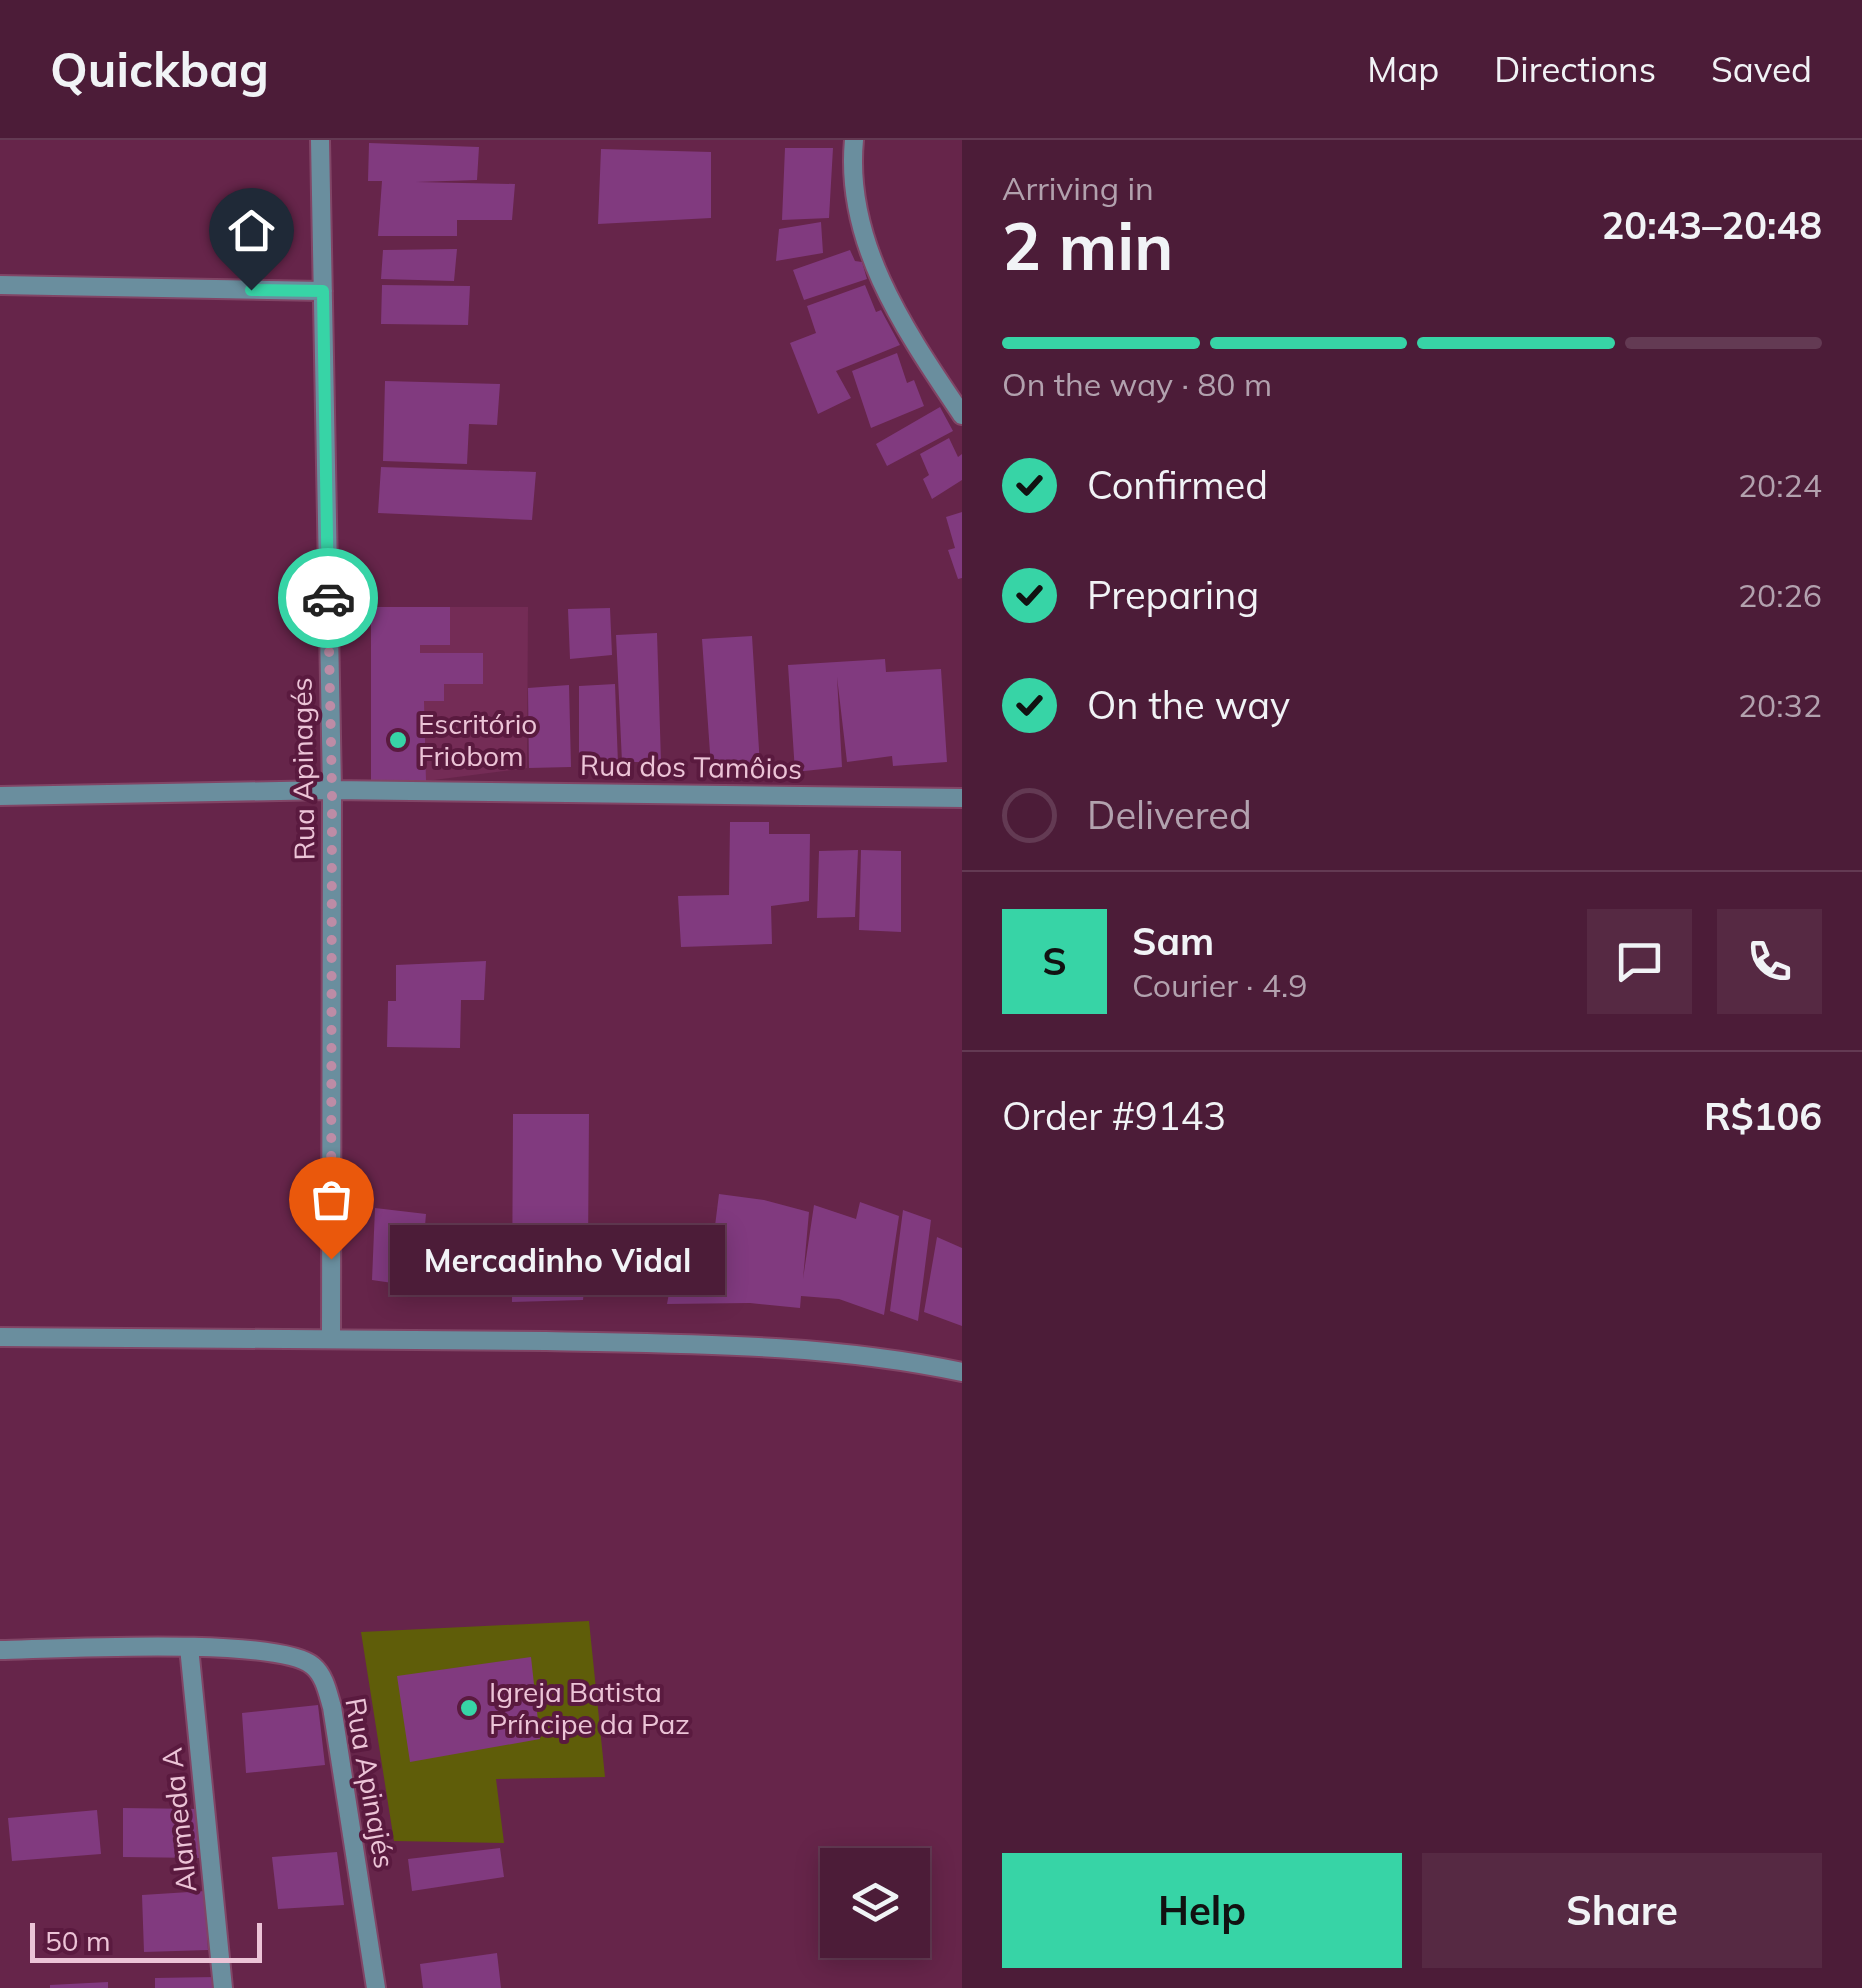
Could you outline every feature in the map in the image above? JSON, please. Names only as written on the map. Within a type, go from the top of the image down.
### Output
[{"type":"street","name":"Rua Apinagés","points":[[320,140],[332,790],[331,1337]]},
{"type":"street","points":[[854,140],[855,203],[868,252],[923,358],[962,416]]},
{"type":"street","points":[[0,285],[323,291]]},
{"type":"street","name":"Rua dos Tamôios","points":[[0,796],[332,790],[962,798]]},
{"type":"street","points":[[0,1337],[331,1337],[685,1344],[818,1350],[962,1372]]},
{"type":"street","name":"Rua Apinajés","points":[[0,1650],[189,1646],[270,1651],[313,1665],[324,1680],[332,1708],[376,1988]]},
{"type":"street","name":"Alameda A","points":[[189,1646],[223,1988]]},
{"type":"shaded area","points":[[371,607],[528,607],[527,768],[426,781],[371,780]]},
{"type":"shaded area","points":[[589,1621],[605,1777],[496,1779],[504,1843],[394,1841],[361,1632]]},
{"type":"building","points":[[369,143],[479,147],[477,180],[416,182],[515,184],[512,220],[457,220],[457,236],[378,236],[382,181],[368,181]]},
{"type":"building","points":[[785,148],[833,148],[829,218],[782,220]]},
{"type":"building","points":[[601,149],[711,152],[711,218],[598,224]]},
{"type":"building","points":[[821,222],[823,253],[776,261],[779,229]]},
{"type":"building","points":[[457,249],[454,281],[381,279],[383,250]]},
{"type":"building","points":[[850,250],[855,261],[862,262],[867,279],[804,300],[793,270]]},
{"type":"building","points":[[382,285],[470,286],[468,325],[381,324]]},
{"type":"building","points":[[865,285],[876,312],[881,310],[900,345],[836,371],[851,398],[818,414],[790,343],[816,333],[807,306]]},
{"type":"building","points":[[897,353],[907,383],[914,380],[924,406],[871,428],[852,371]]},
{"type":"building","points":[[385,381],[500,384],[497,425],[469,424],[467,464],[383,461]]},
{"type":"building","points":[[940,407],[953,431],[887,466],[876,444]]},
{"type":"building","points":[[949,438],[958,457],[962,454],[962,480],[932,499],[923,479],[929,475],[920,454]]},
{"type":"building","points":[[381,467],[536,472],[532,520],[378,513]]},
{"type":"building","points":[[962,512],[962,578],[958,579],[948,550],[955,548],[946,517]]},
{"type":"building","points":[[371,607],[450,607],[450,645],[420,645],[420,653],[483,653],[483,684],[444,684],[444,701],[424,701],[426,781],[371,780]]},
{"type":"building","points":[[610,608],[612,655],[570,659],[568,609]]},
{"type":"building","points":[[657,633],[661,762],[622,762],[616,635]]},
{"type":"building","points":[[752,636],[760,766],[711,767],[702,639]]},
{"type":"building","points":[[885,659],[886,672],[941,669],[947,762],[893,766],[892,756],[847,762],[837,677],[842,767],[795,772],[788,665]]},
{"type":"building","points":[[615,684],[618,764],[579,766],[579,686]]},
{"type":"building","points":[[569,685],[571,767],[529,768],[528,688]]},
{"type":"building","points":[[730,822],[769,822],[769,834],[810,834],[809,901],[771,906],[772,944],[681,947],[678,896],[729,895]]},
{"type":"building","points":[[858,850],[855,917],[817,918],[819,851]]},
{"type":"building","points":[[861,850],[901,851],[901,932],[859,930]]},
{"type":"building","points":[[486,961],[484,1000],[461,1000],[460,1048],[387,1047],[388,1001],[396,1001],[396,965]]},
{"type":"building","points":[[513,1114],[589,1114],[588,1250],[583,1300],[512,1302]]},
{"type":"building","points":[[719,1194],[809,1212],[803,1279],[814,1205],[856,1219],[860,1202],[899,1216],[884,1315],[839,1299],[801,1296],[800,1308],[750,1303],[667,1304],[682,1224],[715,1226]]},
{"type":"building","points":[[375,1208],[426,1214],[420,1287],[372,1280]]},
{"type":"building","points":[[903,1210],[931,1220],[918,1321],[890,1311]]},
{"type":"building","points":[[937,1237],[962,1248],[962,1326],[924,1312]]},
{"type":"building","name":"Igreja Batista Príncipe da Paz","points":[[531,1657],[540,1739],[410,1762],[397,1676]]},
{"type":"building","points":[[318,1705],[325,1765],[246,1773],[242,1713]]},
{"type":"building","points":[[123,1808],[201,1809],[201,1858],[123,1857]]},
{"type":"building","points":[[97,1810],[101,1854],[12,1861],[8,1818]]},
{"type":"building","points":[[500,1848],[504,1877],[412,1891],[408,1859]]},
{"type":"building","points":[[337,1852],[344,1905],[278,1909],[272,1857]]},
{"type":"building","points":[[205,1891],[208,1950],[144,1952],[142,1895]]},
{"type":"building","points":[[497,1953],[501,1988],[423,1988],[420,1964]]},
{"type":"building","points":[[216,1977],[216,1988],[155,1988],[155,1978]]},
{"type":"building","points":[[108,1982],[108,1988],[50,1988],[50,1985]]},
{"type":"way so far","points":[[328,598],[332,790],[331,1259]]},
{"type":"place","name":"Escritório Friobom","points":[[398,740]]},
{"type":"place","name":"Mercadinho Vidal","points":[[331,1259]]},
{"type":"place","name":"Igreja Batista Príncipe da Paz","points":[[469,1708]]},
{"type":"route","points":[[251,290],[323,291],[328,598]]}]
